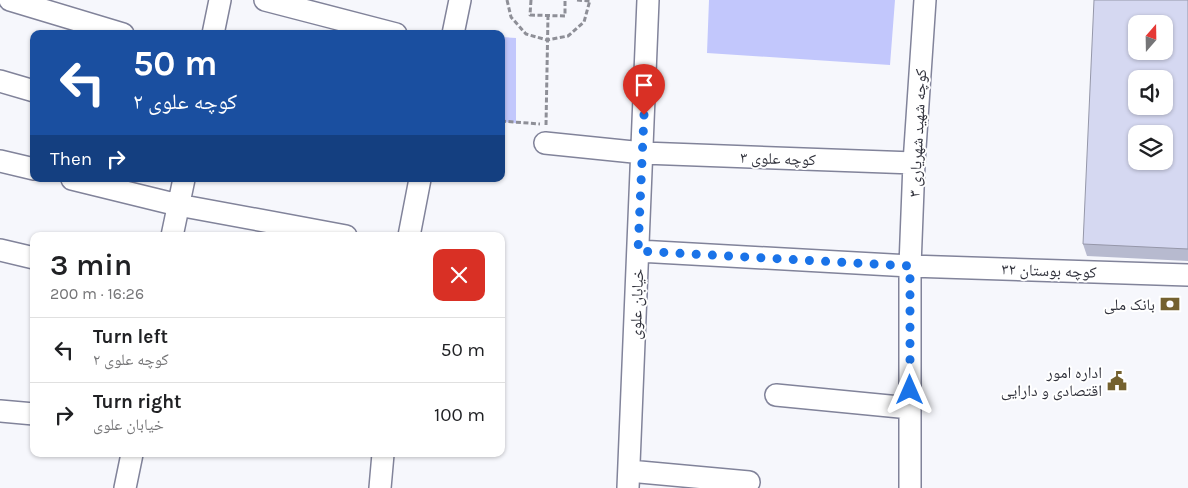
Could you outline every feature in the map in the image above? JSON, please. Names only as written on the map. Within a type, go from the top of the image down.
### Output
[{"type":"street","points":[[10,0],[111,30]]},
{"type":"street","points":[[214,30],[220,0]]},
{"type":"street","points":[[265,0],[381,30]]},
{"type":"street","points":[[453,30],[460,0]]},
{"type":"street","name":"خیابان علوی","points":[[629,480],[648,0]]},
{"type":"street","name":"کوچه شهید شهریاری ۳","points":[[910,488],[910,266],[914,163],[925,0]]},
{"type":"street","points":[[0,81],[30,90]]},
{"type":"street","name":"کوچه علوی ۳","points":[[545,134],[643,153],[914,163]]},
{"type":"street","points":[[0,161],[30,168]]},
{"type":"street","points":[[84,182],[178,205],[324,232]]},
{"type":"street","points":[[173,232],[183,182]]},
{"type":"street","points":[[411,232],[419,182]]},
{"type":"street","points":[[0,250],[30,257]]},
{"type":"street","name":"کوچه بوستان ۳۲","points":[[638,251],[910,266],[1188,275]]},
{"type":"street","points":[[776,394],[910,408]]},
{"type":"street","points":[[0,411],[30,414]]},
{"type":"street","points":[[125,488],[131,457]]},
{"type":"street","points":[[380,488],[383,457]]},
{"type":"street","points":[[629,480],[749,482]]},
{"type":"path","points":[[507,0],[511,17],[526,34],[547,40],[568,36],[584,22],[590,1],[577,0]]},
{"type":"path","points":[[531,0],[530,15],[564,16],[565,0]]},
{"type":"path","points":[[505,123],[545,134],[548,15]]},
{"type":"shaded area","points":[[709,0],[895,0],[890,65],[707,53]]},
{"type":"shaded area","points":[[505,37],[516,38],[516,123],[505,122]]},
{"type":"building","points":[[1094,0],[1188,0],[1188,249],[1083,244]]},
{"type":"place","name":"بانک ملی","points":[[1170,304]]},
{"type":"place","name":"اداره امور اقتصادی و دارایی","points":[[1117,381]]},
{"type":"route","points":[[644,115],[638,251],[910,266],[910,390]]}]
